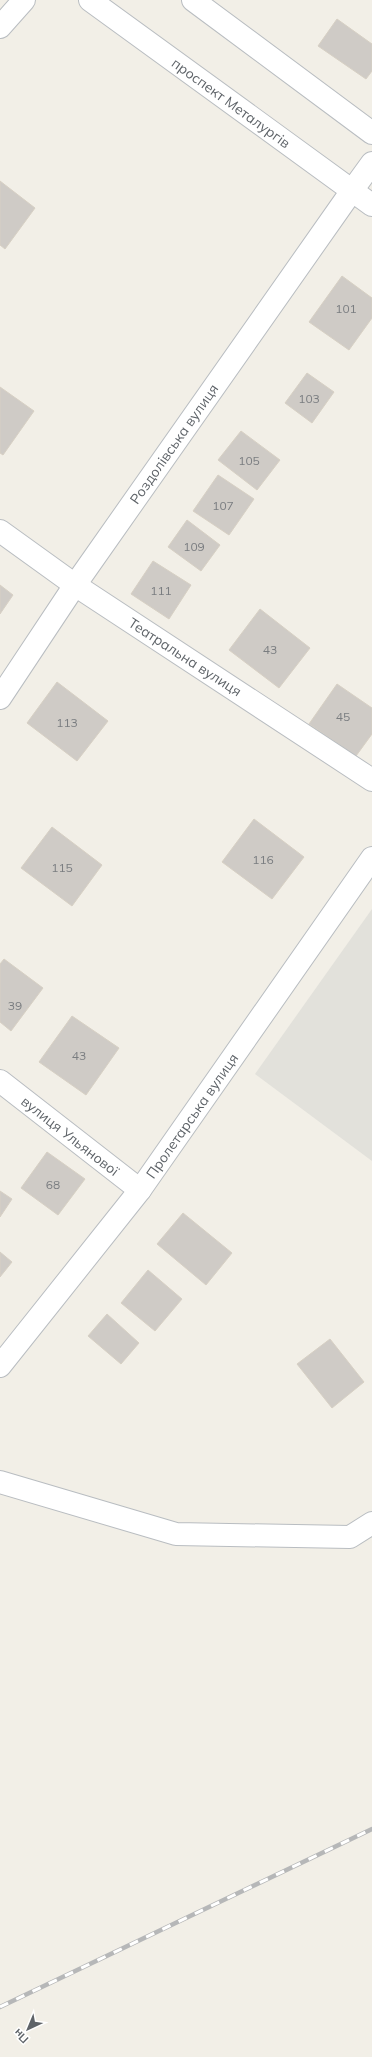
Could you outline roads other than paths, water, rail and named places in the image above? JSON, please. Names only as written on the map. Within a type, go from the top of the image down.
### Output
[{"type":"street","points":[[0,27],[24,0]]},
{"type":"street","name":"проспект Металургів","points":[[90,0],[351,192],[372,205]]},
{"type":"street","points":[[193,0],[372,133]]},
{"type":"street","name":"Роздолівська вулиця","points":[[0,698],[75,585],[372,163]]},
{"type":"street","name":"Театральна вулиця","points":[[0,531],[75,585],[372,780]]},
{"type":"street","name":"Пролетарська вулиця","points":[[0,1366],[140,1190],[372,858]]},
{"type":"street","name":"вулиця Ульянової","points":[[0,1081],[140,1190]]},
{"type":"street","points":[[0,1482],[176,1534],[350,1537],[372,1523]]},
{"type":"railway","points":[[0,2007],[372,1829]]}]
